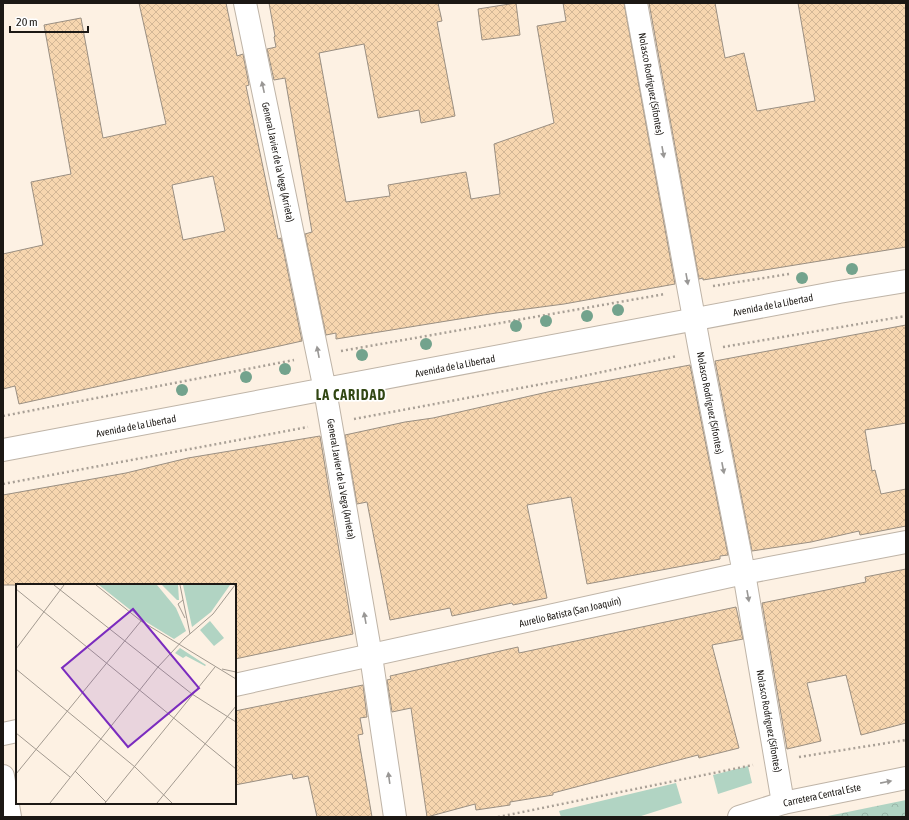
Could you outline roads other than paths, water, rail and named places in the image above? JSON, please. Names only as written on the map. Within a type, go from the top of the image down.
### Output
[{"type":"main road","name":"General Javier de la Vega (Arrieta)","points":[[245,3],[325,390],[371,656],[395,817]]},
{"type":"main road","name":"Nolasco Rodríguez (Sifontes)","points":[[636,3],[694,320],[744,573],[783,803]]},
{"type":"main road","name":"Avenida de la Libertad","points":[[3,450],[839,292],[906,281]]},
{"type":"main road","name":"Aurelio Batista (San Joaquín)","points":[[236,685],[744,573],[906,542]]},
{"type":"main road","points":[[3,734],[16,731]]},
{"type":"main road","points":[[3,776],[10,817]]},
{"type":"main road","name":"Carretera Central Este","points":[[740,817],[783,803],[906,778]]},
{"type":"district","name":"LA CARIDAD","points":[[351,395]]}]
